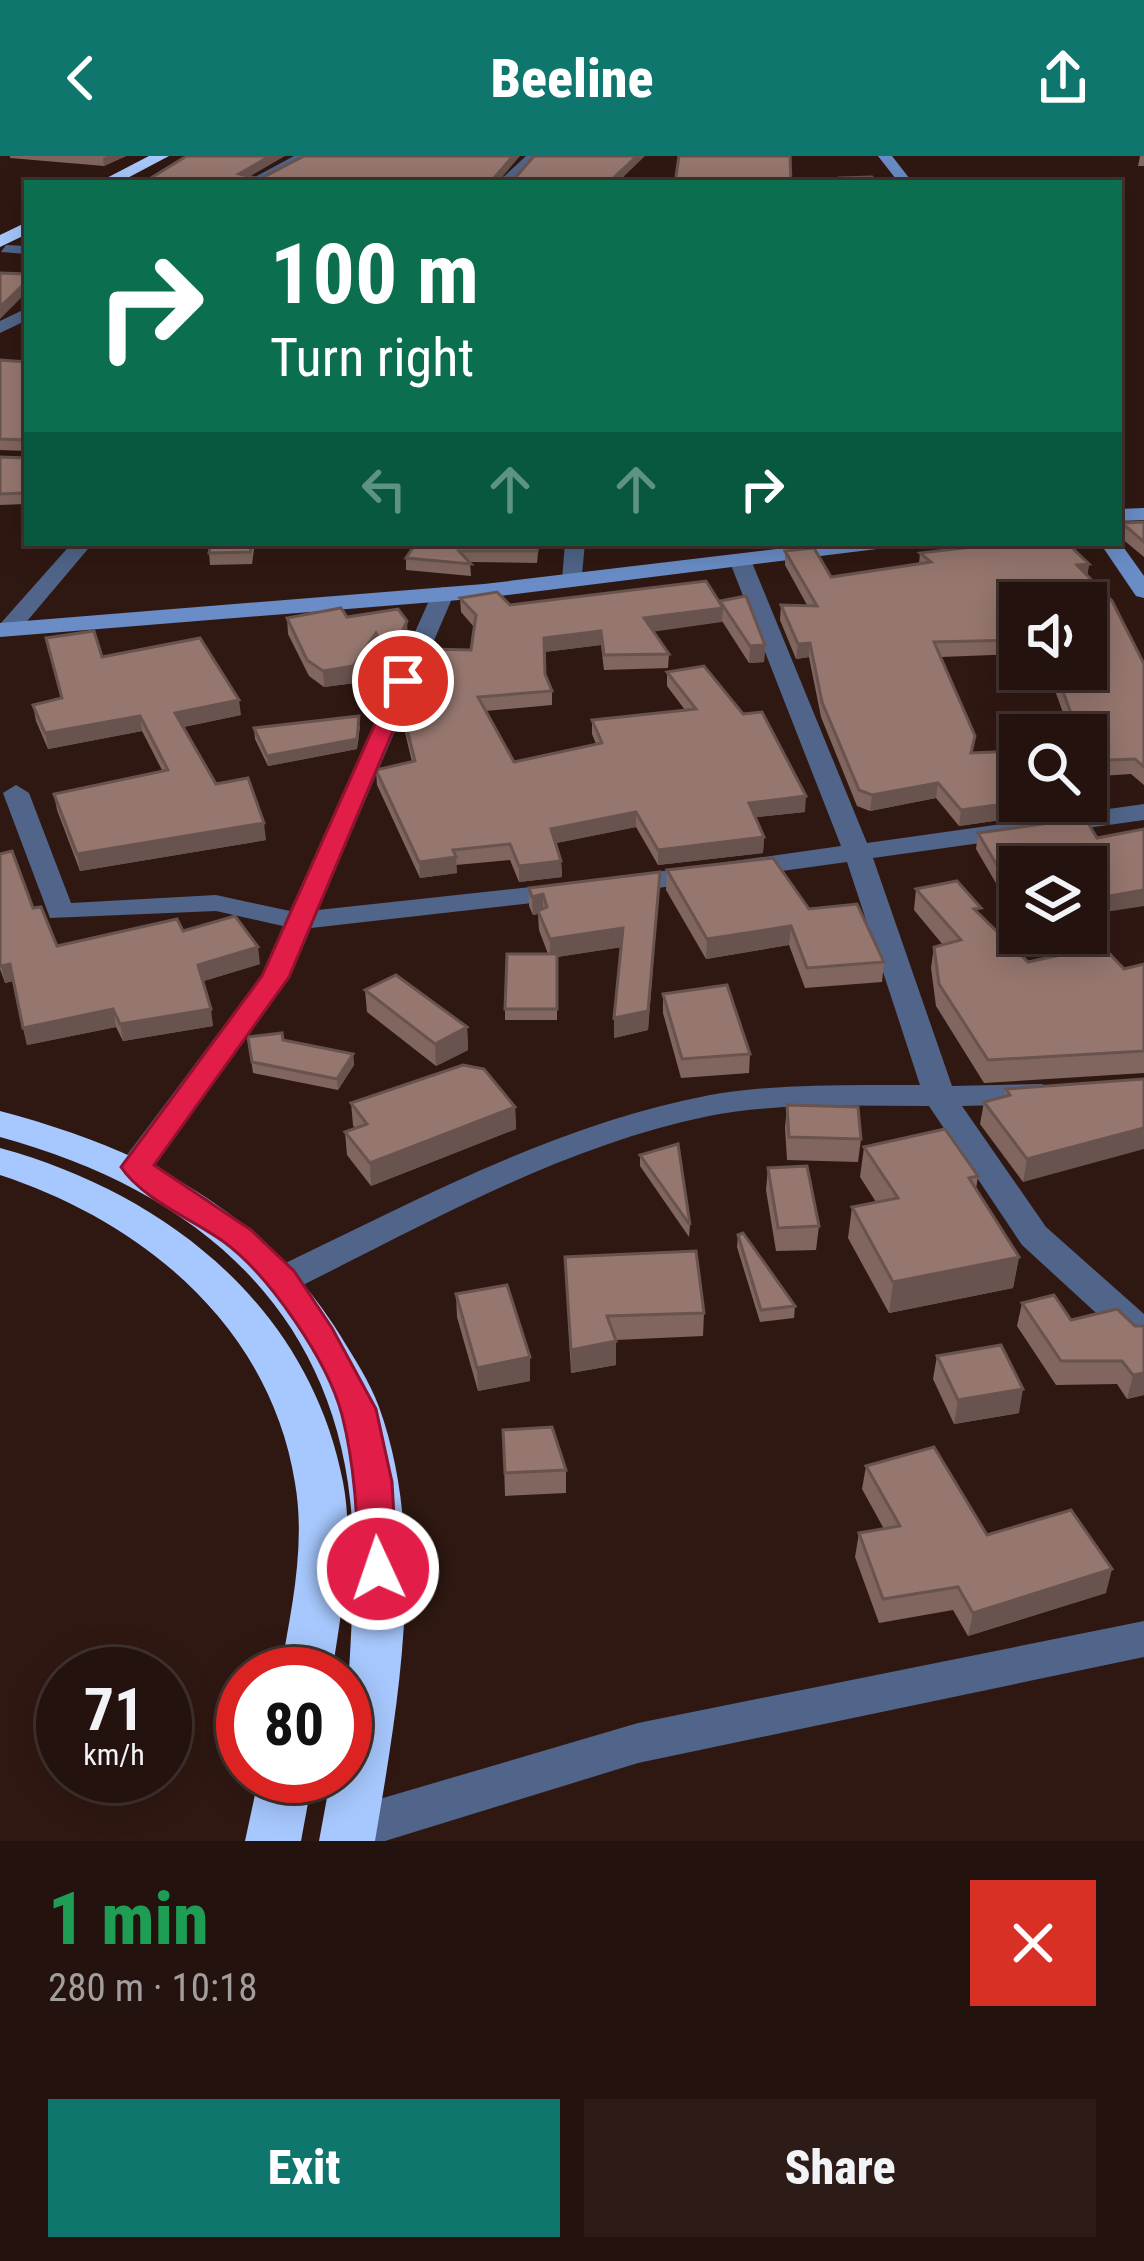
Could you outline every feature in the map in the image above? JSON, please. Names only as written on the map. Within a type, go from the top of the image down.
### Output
[{"type":"highway","points":[[112,180],[160,156]]},
{"type":"highway","points":[[134,180],[182,156]]},
{"type":"highway","points":[[0,1124],[136,1167],[240,1238],[282,1280],[358,1409],[374,1482],[378,1569],[373,1661],[348,1836]]},
{"type":"highway","points":[[0,1162],[105,1200],[169,1238],[227,1291],[265,1340],[313,1459],[323,1552],[310,1647]]},
{"type":"highway","points":[[273,1841],[281,1803]]},
{"type":"main road","points":[[885,156],[904,180]]},
{"type":"main road","points":[[5,629],[443,594],[853,546]]},
{"type":"main road","points":[[1112,546],[1144,591]]},
{"type":"street","points":[[257,180],[304,156]]},
{"type":"street","points":[[507,180],[534,156]]},
{"type":"street","points":[[5,629],[79,546]]},
{"type":"street","points":[[573,580],[574,546]]},
{"type":"street","points":[[740,560],[858,854],[941,1100],[1034,1236],[1144,1335]]},
{"type":"street","points":[[136,1167],[275,977],[443,594]]},
{"type":"street","points":[[5,788],[60,912],[217,903],[299,921],[858,854],[1144,812]]},
{"type":"street","points":[[282,1280],[501,1177],[637,1124],[710,1106],[784,1096],[941,1100],[1076,1091]]},
{"type":"street","points":[[348,1836],[638,1743],[1144,1639]]},
{"type":"building","points":[[185,156],[270,156],[239,174],[260,179],[304,156],[513,156],[494,178],[515,178],[534,156],[637,156],[611,180],[148,180]]},
{"type":"building","points":[[679,156],[790,156],[791,180],[675,180]]},
{"type":"building","points":[[0,273],[24,274],[24,284],[0,307]]},
{"type":"building","points":[[0,360],[24,362],[24,440],[0,439]]},
{"type":"building","points":[[0,457],[24,458],[23,493],[0,494]]},
{"type":"building","points":[[1144,522],[1144,542],[1122,523]]},
{"type":"building","points":[[210,546],[251,546],[250,552],[209,553]]},
{"type":"building","points":[[414,546],[538,546],[537,551],[459,551],[471,564],[406,558]]},
{"type":"building","points":[[981,546],[1070,546],[1089,564],[1077,565],[1094,582],[999,582],[999,640],[934,642],[975,736],[971,753],[999,752],[999,805],[961,810],[938,783],[872,795],[859,790],[822,702],[810,643],[798,644],[781,605],[817,606],[785,551],[814,548],[831,577],[931,562],[920,553]]},
{"type":"building","points":[[706,581],[723,608],[644,618],[669,654],[604,655],[601,631],[544,638],[545,674],[552,691],[478,697],[514,762],[602,743],[592,720],[696,709],[667,672],[704,666],[743,714],[762,712],[806,796],[749,803],[764,837],[658,850],[636,812],[551,829],[561,861],[519,866],[510,844],[453,850],[456,857],[419,862],[376,770],[415,761],[403,713],[419,711],[409,693],[428,649],[471,650],[476,615],[460,598],[497,592],[510,605]]},
{"type":"building","points":[[746,596],[765,645],[750,646],[720,601]]},
{"type":"building","points":[[1107,596],[1144,664],[1144,767],[1135,759],[1107,760],[1107,714],[1071,714],[1062,690],[1107,690]]},
{"type":"building","points":[[341,608],[347,617],[398,609],[407,621],[390,658],[376,633],[353,666],[323,671],[307,660],[287,618]]},
{"type":"building","points":[[94,631],[102,657],[200,638],[239,700],[175,713],[216,784],[248,778],[264,823],[77,854],[54,794],[168,770],[140,716],[45,733],[33,705],[62,698],[46,638]]},
{"type":"building","points":[[359,716],[357,739],[267,756],[254,728]]},
{"type":"building","points":[[1056,822],[1087,822],[1097,838],[1144,829],[1144,890],[1107,896],[1107,846],[999,846],[999,869],[978,833]]},
{"type":"building","points":[[12,851],[33,908],[41,907],[57,946],[177,919],[183,931],[235,916],[258,947],[198,965],[211,1009],[120,1024],[113,1009],[23,1028],[10,964],[0,963],[0,854]]},
{"type":"building","points":[[773,858],[809,909],[857,904],[884,962],[807,968],[791,926],[707,939],[667,870]]},
{"type":"building","points":[[660,872],[648,1011],[614,1018],[623,928],[550,939],[538,911],[547,907],[543,894],[532,897],[529,888]]},
{"type":"building","points":[[957,881],[981,908],[974,909],[999,934],[999,954],[1020,954],[1028,962],[1107,951],[1124,969],[1144,964],[1144,1051],[988,1060],[939,984],[934,947],[961,940],[916,889]]},
{"type":"building","points":[[507,954],[557,954],[557,1009],[505,1009]]},
{"type":"building","points":[[396,975],[467,1027],[435,1044],[365,990]]},
{"type":"building","points":[[727,985],[750,1054],[682,1059],[663,994]]},
{"type":"building","points":[[282,1033],[283,1040],[353,1054],[337,1079],[252,1062],[248,1037]]},
{"type":"building","points":[[463,1065],[484,1069],[515,1107],[370,1163],[345,1132],[367,1124],[351,1103]]},
{"type":"building","points":[[1144,1079],[1144,1128],[1027,1159],[984,1102],[1010,1095],[1006,1089]]},
{"type":"building","points":[[787,1105],[858,1107],[861,1139],[789,1137]]},
{"type":"building","points":[[945,1129],[978,1176],[969,1178],[1019,1257],[893,1282],[852,1207],[898,1198],[864,1147]]},
{"type":"building","points":[[678,1144],[690,1225],[640,1155]]},
{"type":"building","points":[[807,1166],[819,1226],[778,1228],[768,1168]]},
{"type":"building","points":[[743,1233],[795,1306],[761,1310],[738,1235]]},
{"type":"building","points":[[696,1251],[704,1313],[607,1316],[616,1341],[571,1350],[565,1257]]},
{"type":"building","points":[[507,1285],[530,1357],[477,1368],[456,1294]]},
{"type":"building","points":[[1054,1295],[1071,1320],[1117,1309],[1135,1326],[1144,1326],[1144,1373],[1133,1375],[1122,1361],[1061,1361],[1022,1303]]},
{"type":"building","points":[[1001,1345],[1023,1389],[958,1400],[937,1356]]},
{"type":"building","points":[[552,1427],[566,1470],[505,1473],[503,1430]]},
{"type":"building","points":[[934,1447],[987,1535],[1071,1510],[1112,1569],[973,1613],[958,1587],[883,1599],[859,1533],[900,1526],[866,1466]]},
{"type":"route","points":[[378,1569],[374,1482],[358,1409],[320,1337],[282,1280],[240,1238],[136,1167],[275,977],[403,681]]}]
